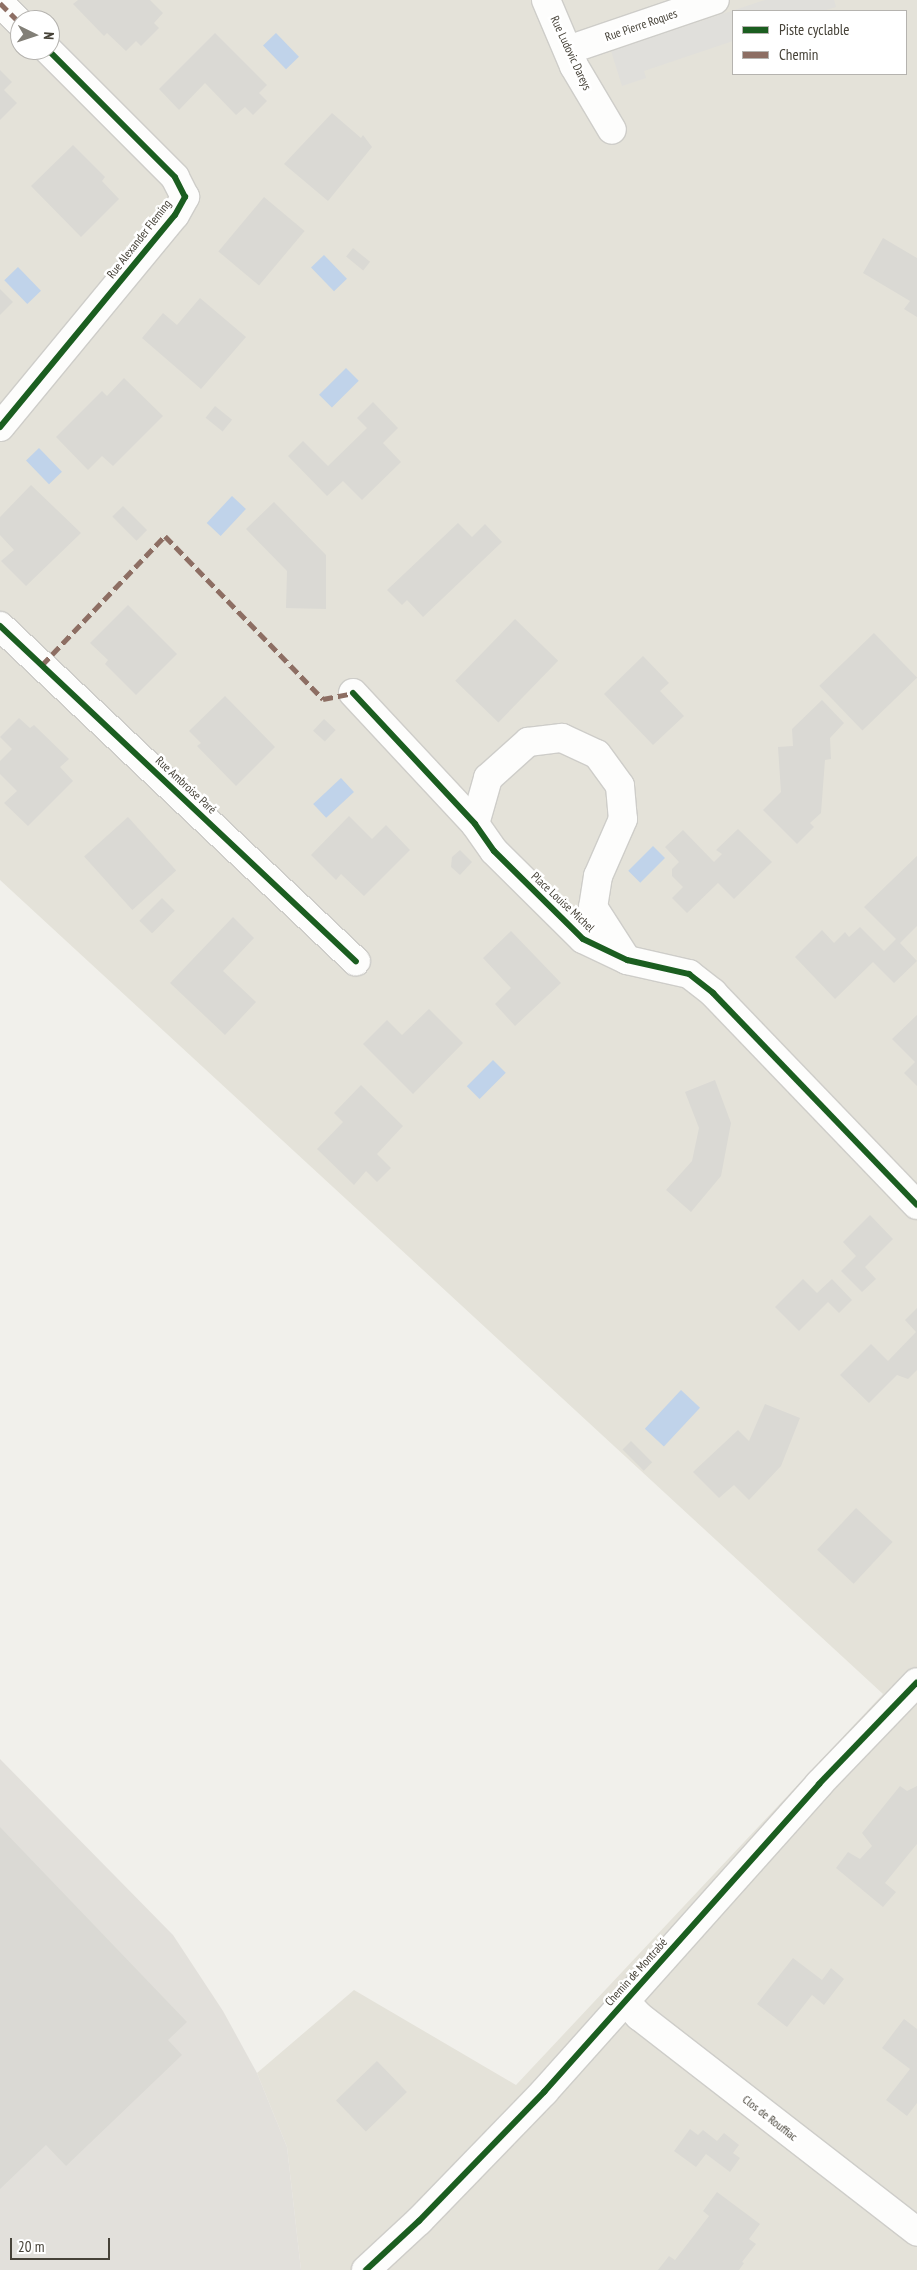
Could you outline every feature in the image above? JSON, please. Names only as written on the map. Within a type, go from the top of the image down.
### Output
[{"type":"street","name":"Rue Ludovic Dareys","points":[[546,0],[568,50],[612,130]]},
{"type":"street","name":"Rue Pierre Roques","points":[[568,50],[715,0]]},
{"type":"street","points":[[0,3],[10,13]]},
{"type":"street","name":"Rue Alexander Fleming","points":[[0,427],[175,215],[185,197],[175,177],[58,60]]},
{"type":"street","name":"Rue Ambroise Paré","points":[[0,626],[356,961]]},
{"type":"street","name":"Place Louise Michel","points":[[353,693],[475,824],[494,851],[583,939],[628,960],[689,974],[712,993],[917,1205]]},
{"type":"street","name":"Place Louise Michel","points":[[475,824],[488,778],[528,742],[562,738],[597,754],[620,786],[623,819],[598,876],[593,906],[628,960]]},
{"type":"street","name":"Chemin de Montrabé","points":[[366,2270],[419,2221],[523,2113],[819,1784],[917,1682]]},
{"type":"street","name":"Clos de Rouffiac","points":[[625,2001],[646,2022],[917,2232]]},
{"type":"shaded area","points":[[0,0],[917,0],[917,2270],[301,2270],[287,2147],[257,2073],[354,1990],[516,2085],[883,1694],[0,880]]},
{"type":"shaded area","points":[[765,0],[834,0],[836,7],[826,10],[735,10]]},
{"type":"shaded area","points":[[732,11],[732,41],[644,71],[646,78],[622,86],[611,51]]},
{"type":"shaded area","points":[[0,1759],[173,1935],[223,2011],[257,2073],[287,2147],[301,2270],[0,2270]]},
{"type":"water","points":[[276,33],[299,57],[286,69],[263,46]]},
{"type":"water","points":[[324,255],[347,279],[334,291],[311,268]]},
{"type":"water","points":[[18,267],[41,291],[27,304],[4,280]]},
{"type":"water","points":[[346,368],[359,381],[332,408],[319,395]]},
{"type":"water","points":[[39,448],[62,472],[49,484],[26,461]]},
{"type":"water","points":[[232,496],[246,509],[221,536],[207,523]]},
{"type":"water","points":[[341,778],[354,792],[326,818],[313,804]]},
{"type":"water","points":[[653,846],[665,858],[640,883],[628,871]]},
{"type":"water","points":[[493,1060],[506,1073],[480,1099],[467,1086]]},
{"type":"water","points":[[681,1390],[700,1408],[664,1446],[645,1429]]},
{"type":"building","points":[[78,0],[150,0],[163,13],[154,23],[159,28],[141,46],[136,41],[126,51],[107,33],[104,36],[73,4]]},
{"type":"building","points":[[215,33],[267,85],[259,93],[267,101],[253,115],[245,107],[236,115],[205,83],[179,110],[159,89]]},
{"type":"building","points":[[0,70],[12,82],[4,90],[17,103],[0,120]]},
{"type":"building","points":[[332,113],[361,138],[363,135],[372,147],[328,201],[284,164]]},
{"type":"building","points":[[73,145],[105,177],[102,181],[119,199],[81,237],[31,186]]},
{"type":"building","points":[[264,197],[305,231],[259,285],[218,251]]},
{"type":"building","points":[[883,238],[917,258],[917,317],[904,309],[910,301],[863,273]]},
{"type":"building","points":[[353,248],[370,262],[363,270],[346,257]]},
{"type":"building","points":[[0,289],[13,302],[0,315]]},
{"type":"building","points":[[200,298],[246,337],[201,389],[142,338],[163,313],[177,325]]},
{"type":"building","points":[[124,378],[163,416],[113,466],[102,456],[88,470],[56,437],[102,391],[107,396]]},
{"type":"building","points":[[373,402],[398,428],[383,443],[401,462],[362,500],[343,481],[327,496],[288,456],[303,441],[328,466],[367,428],[357,418]]},
{"type":"building","points":[[215,406],[232,420],[223,432],[206,418]]},
{"type":"building","points":[[31,485],[81,533],[26,586],[1,561],[14,550],[0,535],[0,517]]},
{"type":"building","points":[[274,502],[326,555],[326,609],[286,608],[287,571],[246,529]]},
{"type":"building","points":[[123,506],[147,530],[136,541],[112,517]]},
{"type":"building","points":[[458,523],[472,537],[485,524],[502,542],[423,617],[407,600],[402,605],[387,590]]},
{"type":"building","points":[[128,605],[177,654],[136,695],[105,664],[108,660],[90,643]]},
{"type":"building","points":[[515,619],[558,661],[498,723],[455,681]]},
{"type":"building","points":[[874,633],[917,678],[862,730],[819,686]]},
{"type":"building","points":[[643,656],[669,683],[660,691],[684,716],[653,745],[604,694]]},
{"type":"building","points":[[225,696],[275,747],[236,786],[197,746],[201,743],[189,731]]},
{"type":"building","points":[[822,700],[844,723],[830,738],[831,759],[825,760],[821,813],[810,823],[814,827],[797,844],[763,810],[781,792],[778,747],[793,746],[792,729]]},
{"type":"building","points":[[19,718],[30,728],[34,725],[69,759],[60,767],[73,781],[28,826],[4,803],[17,791],[0,774],[0,761],[12,749],[0,737]]},
{"type":"building","points":[[324,719],[336,730],[325,742],[313,731]]},
{"type":"building","points":[[349,816],[372,839],[386,825],[410,850],[364,896],[341,874],[336,880],[311,855]]},
{"type":"building","points":[[128,817],[176,871],[132,910],[84,856]]},
{"type":"building","points":[[738,829],[772,862],[734,899],[718,883],[687,913],[672,898],[683,887],[672,876],[672,869],[679,862],[665,847],[683,830],[714,862],[722,854],[716,850]]},
{"type":"building","points":[[460,850],[472,862],[460,875],[451,867],[452,857]]},
{"type":"building","points":[[917,856],[917,926],[900,943],[917,961],[894,983],[873,962],[835,999],[795,957],[822,930],[834,943],[845,932],[849,937],[860,927],[884,951],[896,939],[864,907]]},
{"type":"building","points":[[162,898],[175,911],[152,933],[139,921]]},
{"type":"building","points":[[233,917],[254,938],[223,971],[256,1002],[225,1035],[170,983]]},
{"type":"building","points":[[511,931],[561,983],[515,1026],[495,1004],[511,988],[483,958]]},
{"type":"building","points":[[429,1009],[463,1043],[413,1094],[363,1044],[387,1020],[402,1035]]},
{"type":"building","points":[[917,1015],[917,1086],[904,1073],[915,1062],[892,1039]]},
{"type":"building","points":[[715,1080],[731,1123],[721,1176],[691,1212],[666,1190],[692,1161],[699,1128],[685,1092]]},
{"type":"building","points":[[361,1085],[403,1126],[377,1154],[391,1168],[377,1182],[366,1171],[354,1185],[317,1149],[343,1122],[334,1113]]},
{"type":"building","points":[[870,1215],[893,1239],[865,1267],[876,1279],[862,1292],[841,1271],[856,1256],[843,1242]]},
{"type":"building","points":[[803,1279],[817,1293],[832,1279],[852,1300],[839,1313],[828,1302],[799,1331],[775,1307]]},
{"type":"building","points":[[917,1308],[917,1370],[908,1379],[897,1375],[869,1403],[840,1375],[871,1344],[888,1361],[916,1332],[905,1320]]},
{"type":"building","points":[[765,1404],[800,1418],[781,1466],[749,1500],[734,1485],[719,1498],[693,1472],[738,1430],[749,1441]]},
{"type":"building","points":[[631,1441],[652,1462],[644,1471],[623,1449]]},
{"type":"building","points":[[856,1508],[893,1542],[854,1584],[817,1550]]},
{"type":"building","points":[[900,1786],[907,1791],[917,1786],[917,1844],[885,1883],[896,1892],[883,1907],[836,1868],[848,1852],[860,1859],[872,1846],[862,1833]]},
{"type":"building","points":[[0,1827],[187,2022],[168,2040],[182,2055],[66,2166],[46,2145],[0,2189]]},
{"type":"building","points":[[793,1958],[822,1980],[831,1968],[844,1979],[824,2005],[812,1995],[787,2027],[757,2004]]},
{"type":"building","points":[[904,2019],[917,2029],[917,2103],[907,2116],[886,2100],[910,2069],[882,2048]]},
{"type":"building","points":[[377,2061],[407,2092],[366,2132],[336,2101]]},
{"type":"building","points":[[690,2129],[698,2135],[703,2130],[717,2141],[724,2133],[739,2145],[733,2153],[740,2158],[730,2172],[706,2154],[696,2167],[674,2151]]},
{"type":"building","points":[[717,2192],[760,2224],[749,2239],[756,2244],[742,2262],[744,2263],[739,2270],[658,2270],[669,2256],[675,2260],[709,2216],[703,2211]]},
{"type":"marked path","points":[[0,3],[10,13]]},
{"type":"marked path","points":[[42,665],[165,536],[323,699],[353,693]]},
{"type":"cycle path","points":[[0,427],[175,215],[185,197],[175,177],[58,60]]},
{"type":"cycle path","points":[[0,626],[356,961]]},
{"type":"cycle path","points":[[353,693],[475,824],[494,851],[583,939],[627,960],[689,974],[713,993],[917,1205]]},
{"type":"cycle path","points":[[366,2270],[419,2221],[544,2092],[819,1784],[917,1682]]}]
